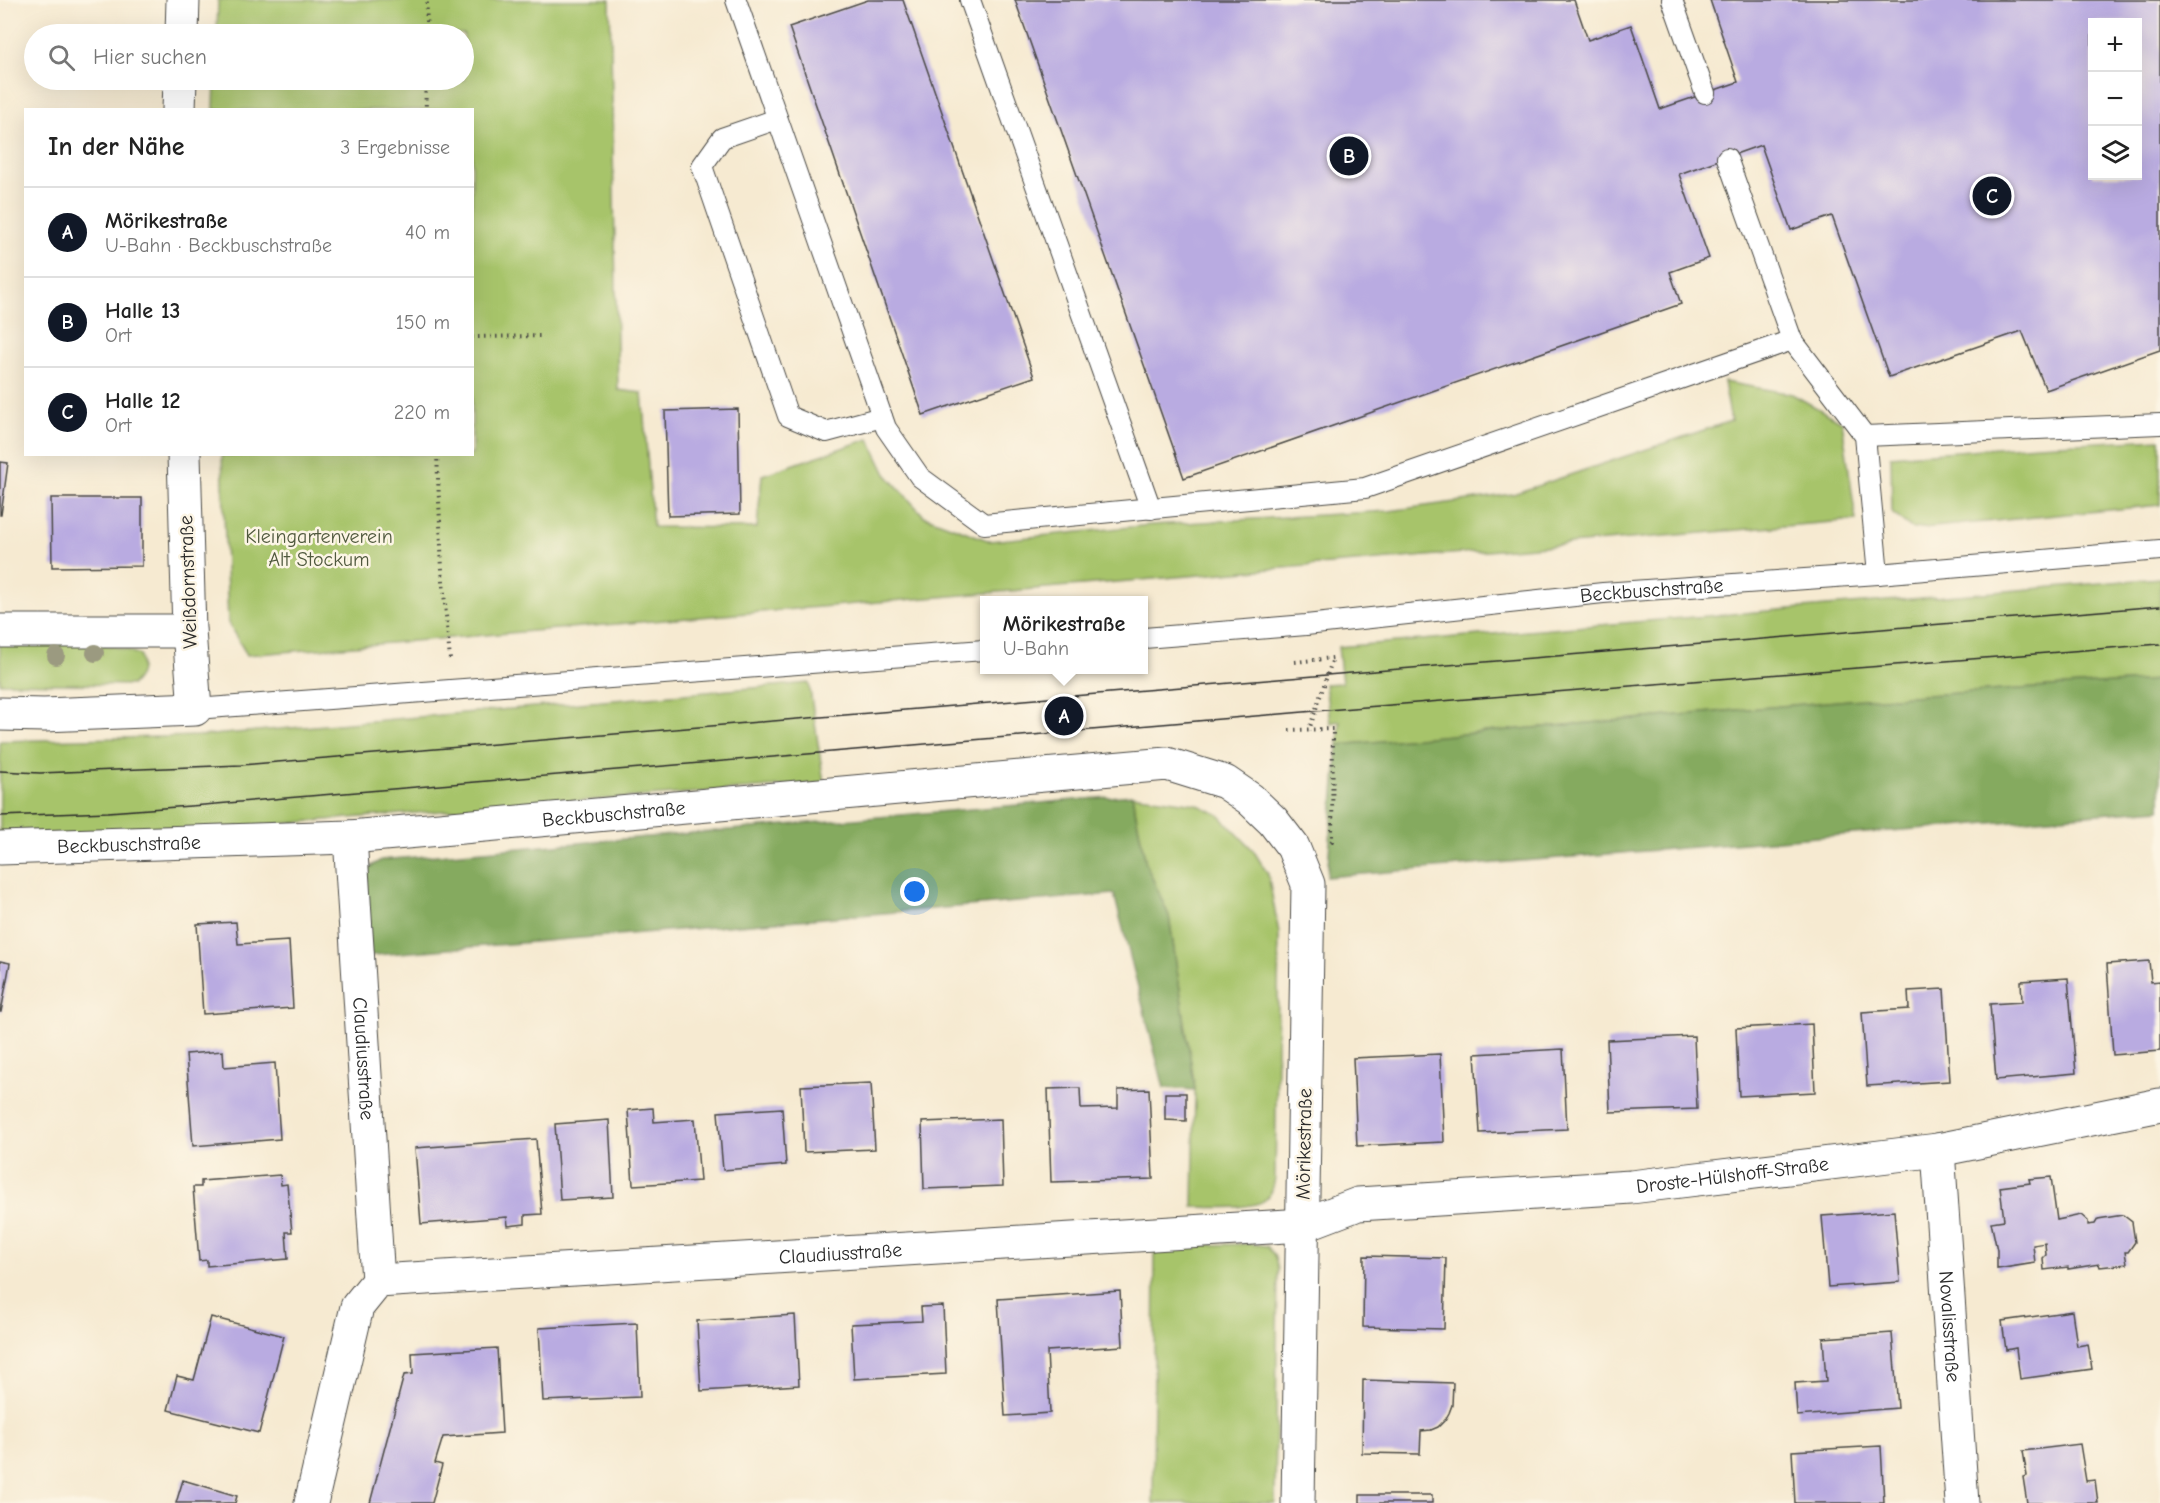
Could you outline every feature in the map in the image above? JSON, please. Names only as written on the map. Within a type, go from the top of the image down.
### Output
[{"type":"street","points":[[182,24],[183,0]]},
{"type":"street","points":[[179,108],[180,90]]},
{"type":"street","name":"Weißdornstraße","points":[[184,456],[189,631],[195,709]]},
{"type":"street","points":[[0,631],[189,631]]},
{"type":"street","points":[[0,714],[44,716],[195,709]]},
{"type":"street","name":"Beckbuschstraße","points":[[0,848],[350,837],[1167,764],[1225,782]]},
{"type":"street","name":"Mörikestraße","points":[[1225,782],[1250,799],[1273,821],[1293,847],[1308,884],[1298,1503]]},
{"type":"street","name":"Claudiusstraße","points":[[350,837],[378,1281],[1303,1225]]},
{"type":"street","name":"Droste-Hülshoff-Straße","points":[[1303,1225],[1358,1204],[1630,1187],[1938,1150],[2160,1105]]},
{"type":"street","name":"Novalisstraße","points":[[1938,1150],[1962,1503]]},
{"type":"street","points":[[311,1503],[357,1307],[378,1281]]},
{"type":"lane","points":[[736,0],[886,428],[920,477],[984,524],[1365,488],[1792,340]]},
{"type":"lane","points":[[970,0],[1151,509]]},
{"type":"lane","points":[[1672,0],[1706,93]]},
{"type":"lane","points":[[777,119],[722,138],[702,166],[788,416],[826,432],[882,417]]},
{"type":"lane","points":[[1727,158],[1792,340],[1865,436],[1878,574]]},
{"type":"lane","points":[[1865,436],[2160,424]]},
{"type":"lane","name":"Beckbuschstraße","points":[[1148,638],[1306,625],[1604,593],[1878,574],[2160,550]]},
{"type":"lane","points":[[195,709],[980,650]]},
{"type":"path","points":[[426,24],[427,0]]},
{"type":"path","points":[[425,90],[426,108]]},
{"type":"path","points":[[474,337],[543,336]]},
{"type":"path","points":[[437,456],[442,570],[453,689]]},
{"type":"path","points":[[1295,662],[1333,658],[1309,730]]},
{"type":"path","points":[[1289,730],[1333,729],[1332,841],[1293,847]]},
{"type":"green space","name":"Kleingartenverein Alt Stockum","points":[[218,0],[610,0],[618,390],[642,393],[653,527],[757,528],[762,475],[869,439],[886,474],[924,516],[990,541],[1151,525],[1389,511],[1513,494],[1731,421],[1724,382],[1792,394],[1842,422],[1856,520],[247,655],[228,623],[222,456],[474,456],[474,108],[214,108],[215,90],[474,90],[474,24],[217,24]]},
{"type":"green space","points":[[2160,439],[2160,505],[1913,529],[1892,513],[1891,456]]},
{"type":"green space","points":[[2160,578],[2160,680],[1850,700],[1338,745],[1340,721],[1330,723],[1325,684],[1342,683],[1338,647]]},
{"type":"green space","points":[[71,641],[107,645],[140,655],[140,672],[132,685],[0,683],[0,642]]},
{"type":"green space","points":[[2160,680],[2160,809],[1327,877],[1338,745],[1850,700]]},
{"type":"green space","points":[[809,683],[824,783],[362,817],[0,847],[0,741],[200,736]]},
{"type":"green space","points":[[1132,795],[1196,804],[1218,814],[1253,850],[1268,874],[1279,933],[1275,1179],[1269,1196],[1259,1203],[1230,1207],[1193,1207],[1195,1090],[1169,916],[1146,864]]},
{"type":"green space","points":[[1132,795],[1146,864],[1169,916],[1195,1090],[1164,1088],[1114,894],[364,956],[367,869],[381,860]]},
{"type":"green space","points":[[1251,1244],[1267,1246],[1275,1257],[1278,1268],[1275,1503],[1153,1503],[1155,1246]]},
{"type":"building","points":[[868,0],[903,0],[1034,377],[923,415],[789,27]]},
{"type":"building","points":[[1015,0],[1574,0],[1588,40],[1631,25],[1660,109],[1738,82],[1710,0],[2160,0],[2160,350],[2046,390],[2022,331],[1889,377],[1832,216],[1791,230],[1761,145],[1679,174],[1709,258],[1670,272],[1681,304],[1184,478]]},
{"type":"building","points":[[738,409],[740,514],[668,516],[665,411]]},
{"type":"building","points":[[0,462],[8,463],[1,515],[0,515]]},
{"type":"building","points":[[51,498],[142,498],[142,566],[52,567]]},
{"type":"building","points":[[236,922],[238,944],[289,941],[293,1008],[203,1014],[197,924]]},
{"type":"building","points":[[0,961],[10,963],[1,1012],[0,1012]]},
{"type":"building","points":[[2149,961],[2151,982],[2160,981],[2160,1051],[2113,1055],[2107,964]]},
{"type":"building","points":[[2068,978],[2076,1073],[1996,1080],[1990,1004],[2022,1002],[2021,981]]},
{"type":"building","points":[[1944,989],[1950,1081],[1867,1086],[1862,1012],[1909,1009],[1908,991]]},
{"type":"building","points":[[1812,1024],[1815,1092],[1739,1096],[1736,1028]]},
{"type":"building","points":[[1694,1036],[1697,1109],[1610,1112],[1607,1040]]},
{"type":"building","points":[[1563,1049],[1567,1129],[1480,1133],[1475,1054]]},
{"type":"building","points":[[223,1051],[224,1067],[275,1063],[280,1139],[193,1146],[186,1054]]},
{"type":"building","points":[[1440,1054],[1444,1142],[1357,1146],[1353,1058]]},
{"type":"building","points":[[871,1083],[875,1149],[804,1152],[801,1086]]},
{"type":"building","points":[[1080,1088],[1081,1109],[1118,1108],[1118,1090],[1149,1089],[1153,1179],[1051,1182],[1048,1089]]},
{"type":"building","points":[[1165,1093],[1186,1093],[1186,1121],[1165,1120]]},
{"type":"building","points":[[653,1108],[654,1122],[695,1119],[700,1181],[633,1185],[628,1110]]},
{"type":"building","points":[[782,1108],[786,1165],[723,1170],[718,1112]]},
{"type":"building","points":[[1001,1119],[1003,1186],[924,1189],[922,1122]]},
{"type":"building","points":[[609,1120],[613,1197],[560,1200],[555,1124]]},
{"type":"building","points":[[536,1139],[542,1214],[525,1215],[525,1224],[508,1226],[507,1217],[421,1224],[415,1148]]},
{"type":"building","points":[[280,1175],[281,1185],[287,1184],[292,1232],[286,1232],[288,1259],[207,1266],[207,1260],[199,1261],[193,1187],[201,1187],[201,1181]]},
{"type":"building","points":[[2051,1177],[2057,1220],[2081,1215],[2088,1221],[2088,1225],[2095,1224],[2098,1219],[2123,1215],[2132,1222],[2135,1242],[2128,1252],[2125,1252],[2127,1264],[2100,1267],[2099,1264],[2044,1270],[2045,1243],[2033,1245],[2035,1263],[1997,1269],[1997,1250],[1991,1222],[2004,1220],[2000,1187],[2030,1183],[2029,1179]]},
{"type":"building","points":[[1894,1211],[1900,1282],[1828,1287],[1822,1216]]},
{"type":"building","points":[[1364,1256],[1446,1258],[1444,1329],[1363,1327]]},
{"type":"building","points":[[1120,1291],[1123,1346],[1047,1351],[1050,1413],[1005,1416],[998,1299]]},
{"type":"building","points":[[943,1306],[946,1374],[854,1379],[851,1324],[922,1321],[921,1307]]},
{"type":"building","points":[[2072,1311],[2077,1346],[2088,1344],[2092,1369],[2020,1379],[2016,1348],[2006,1350],[2002,1321]]},
{"type":"building","points":[[795,1315],[799,1385],[701,1391],[697,1321]]},
{"type":"building","points":[[211,1317],[284,1336],[259,1433],[168,1410],[177,1376],[194,1380]]},
{"type":"building","points":[[637,1323],[640,1397],[543,1401],[539,1328]]},
{"type":"building","points":[[1892,1333],[1898,1408],[1797,1416],[1795,1383],[1826,1381],[1823,1338]]},
{"type":"building","points":[[497,1348],[502,1433],[443,1437],[435,1463],[442,1465],[432,1503],[370,1503],[404,1375],[413,1374],[412,1353]]},
{"type":"building","points":[[1363,1380],[1453,1383],[1452,1405],[1449,1413],[1438,1427],[1421,1431],[1420,1454],[1362,1453]]},
{"type":"building","points":[[2080,1444],[2086,1481],[2095,1480],[2098,1503],[2027,1503],[2023,1477],[2027,1476],[2023,1451]]},
{"type":"building","points":[[1881,1446],[1884,1503],[1795,1503],[1792,1451]]},
{"type":"building","points":[[183,1480],[237,1496],[235,1503],[176,1503]]},
{"type":"building","points":[[1360,1495],[1432,1495],[1432,1503],[1360,1503]]},
{"type":"tram line","points":[[0,771],[40,773],[241,765],[2160,606]]},
{"type":"tram line","points":[[0,816],[108,812],[204,805],[1315,711],[2160,644]]},
{"type":"place","name":"Halle 13","points":[[1349,156]]},
{"type":"place","name":"Halle 12","points":[[1992,196]]},
{"type":"place","name":"Mörikestraße","points":[[1064,716]]}]
